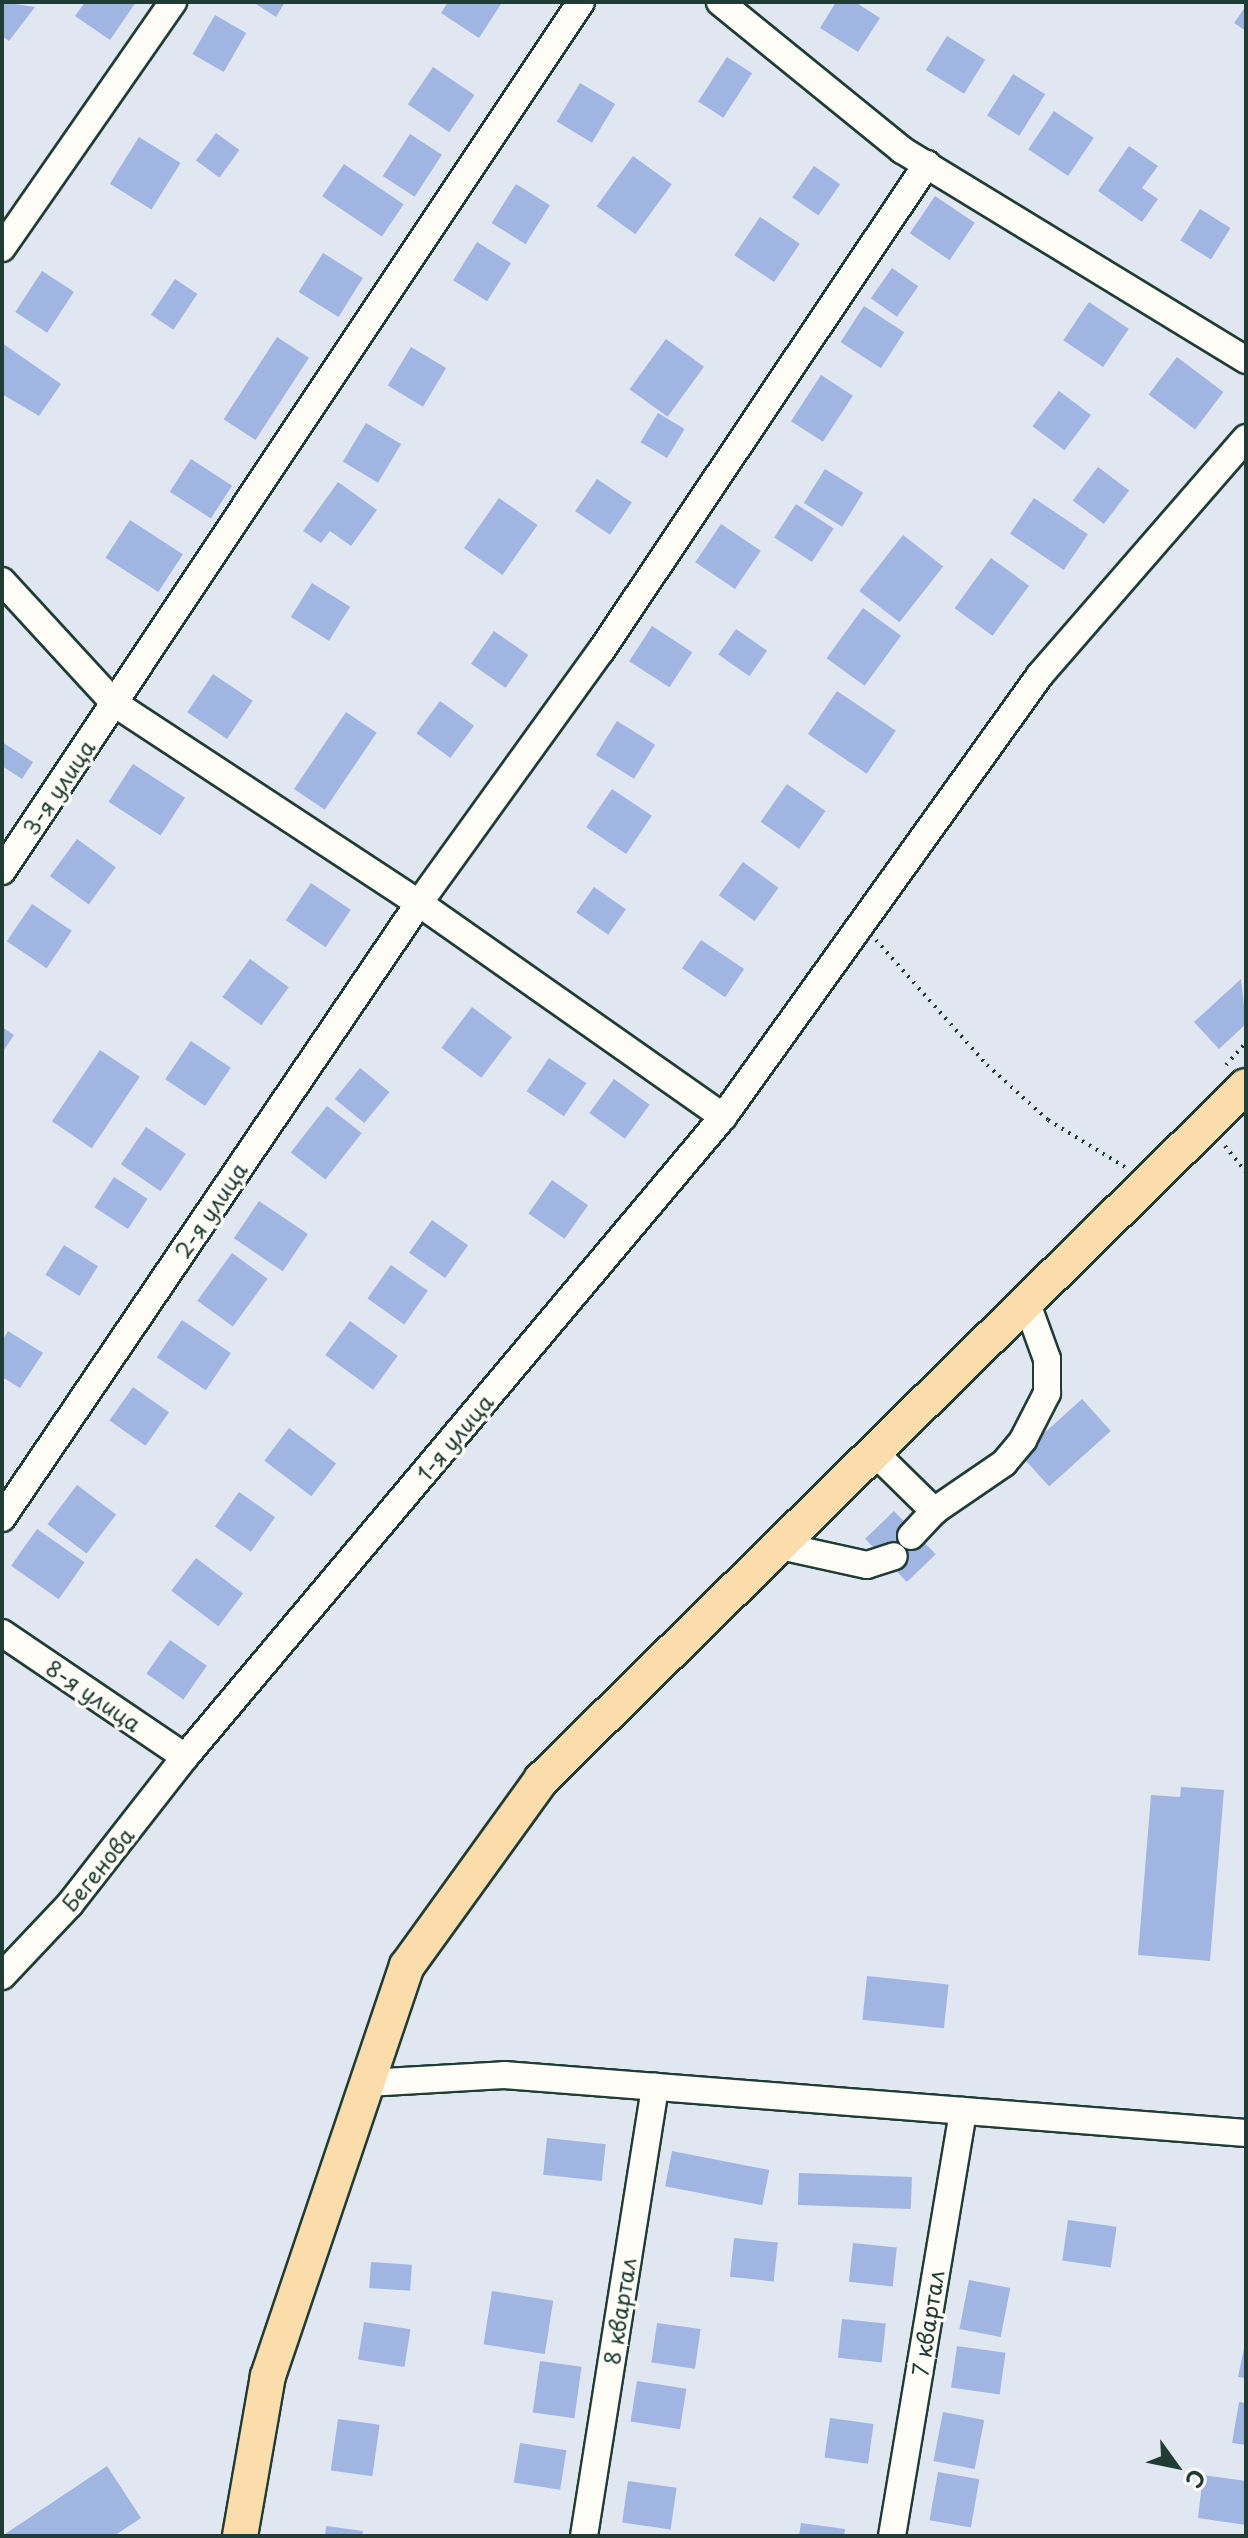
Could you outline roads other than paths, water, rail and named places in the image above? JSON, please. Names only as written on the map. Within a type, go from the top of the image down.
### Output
[{"type":"main road","points":[[240,2536],[268,2376],[407,1966],[541,1780],[776,1545],[1246,1086]]},
{"type":"street","points":[[2,248],[173,2]]},
{"type":"street","name":"3-я улица","points":[[2,871],[581,2]]},
{"type":"street","points":[[720,2],[927,164],[1246,360]]},
{"type":"street","name":"2-я улица","points":[[2,1518],[419,903],[601,651],[927,164]]},
{"type":"street","name":"1-я улица","points":[[185,1757],[723,1117],[1040,675],[1246,438]]},
{"type":"street","points":[[2,581],[114,703],[419,903],[723,1117]]},
{"type":"street","points":[[776,1545],[867,1565],[902,1546],[934,1511],[1004,1463],[1047,1393],[1047,1359],[1026,1301]]},
{"type":"street","points":[[873,1451],[934,1511]]},
{"type":"street","name":"8-я улица","points":[[2,1633],[185,1757]]},
{"type":"street","name":"Бегенова","points":[[2,1976],[70,1904],[185,1757]]},
{"type":"street","points":[[367,2083],[504,2075],[1246,2133]]},
{"type":"street","name":"8 квартал","points":[[584,2536],[655,2087]]},
{"type":"street","name":"7 квартал","points":[[892,2536],[963,2111]]}]
